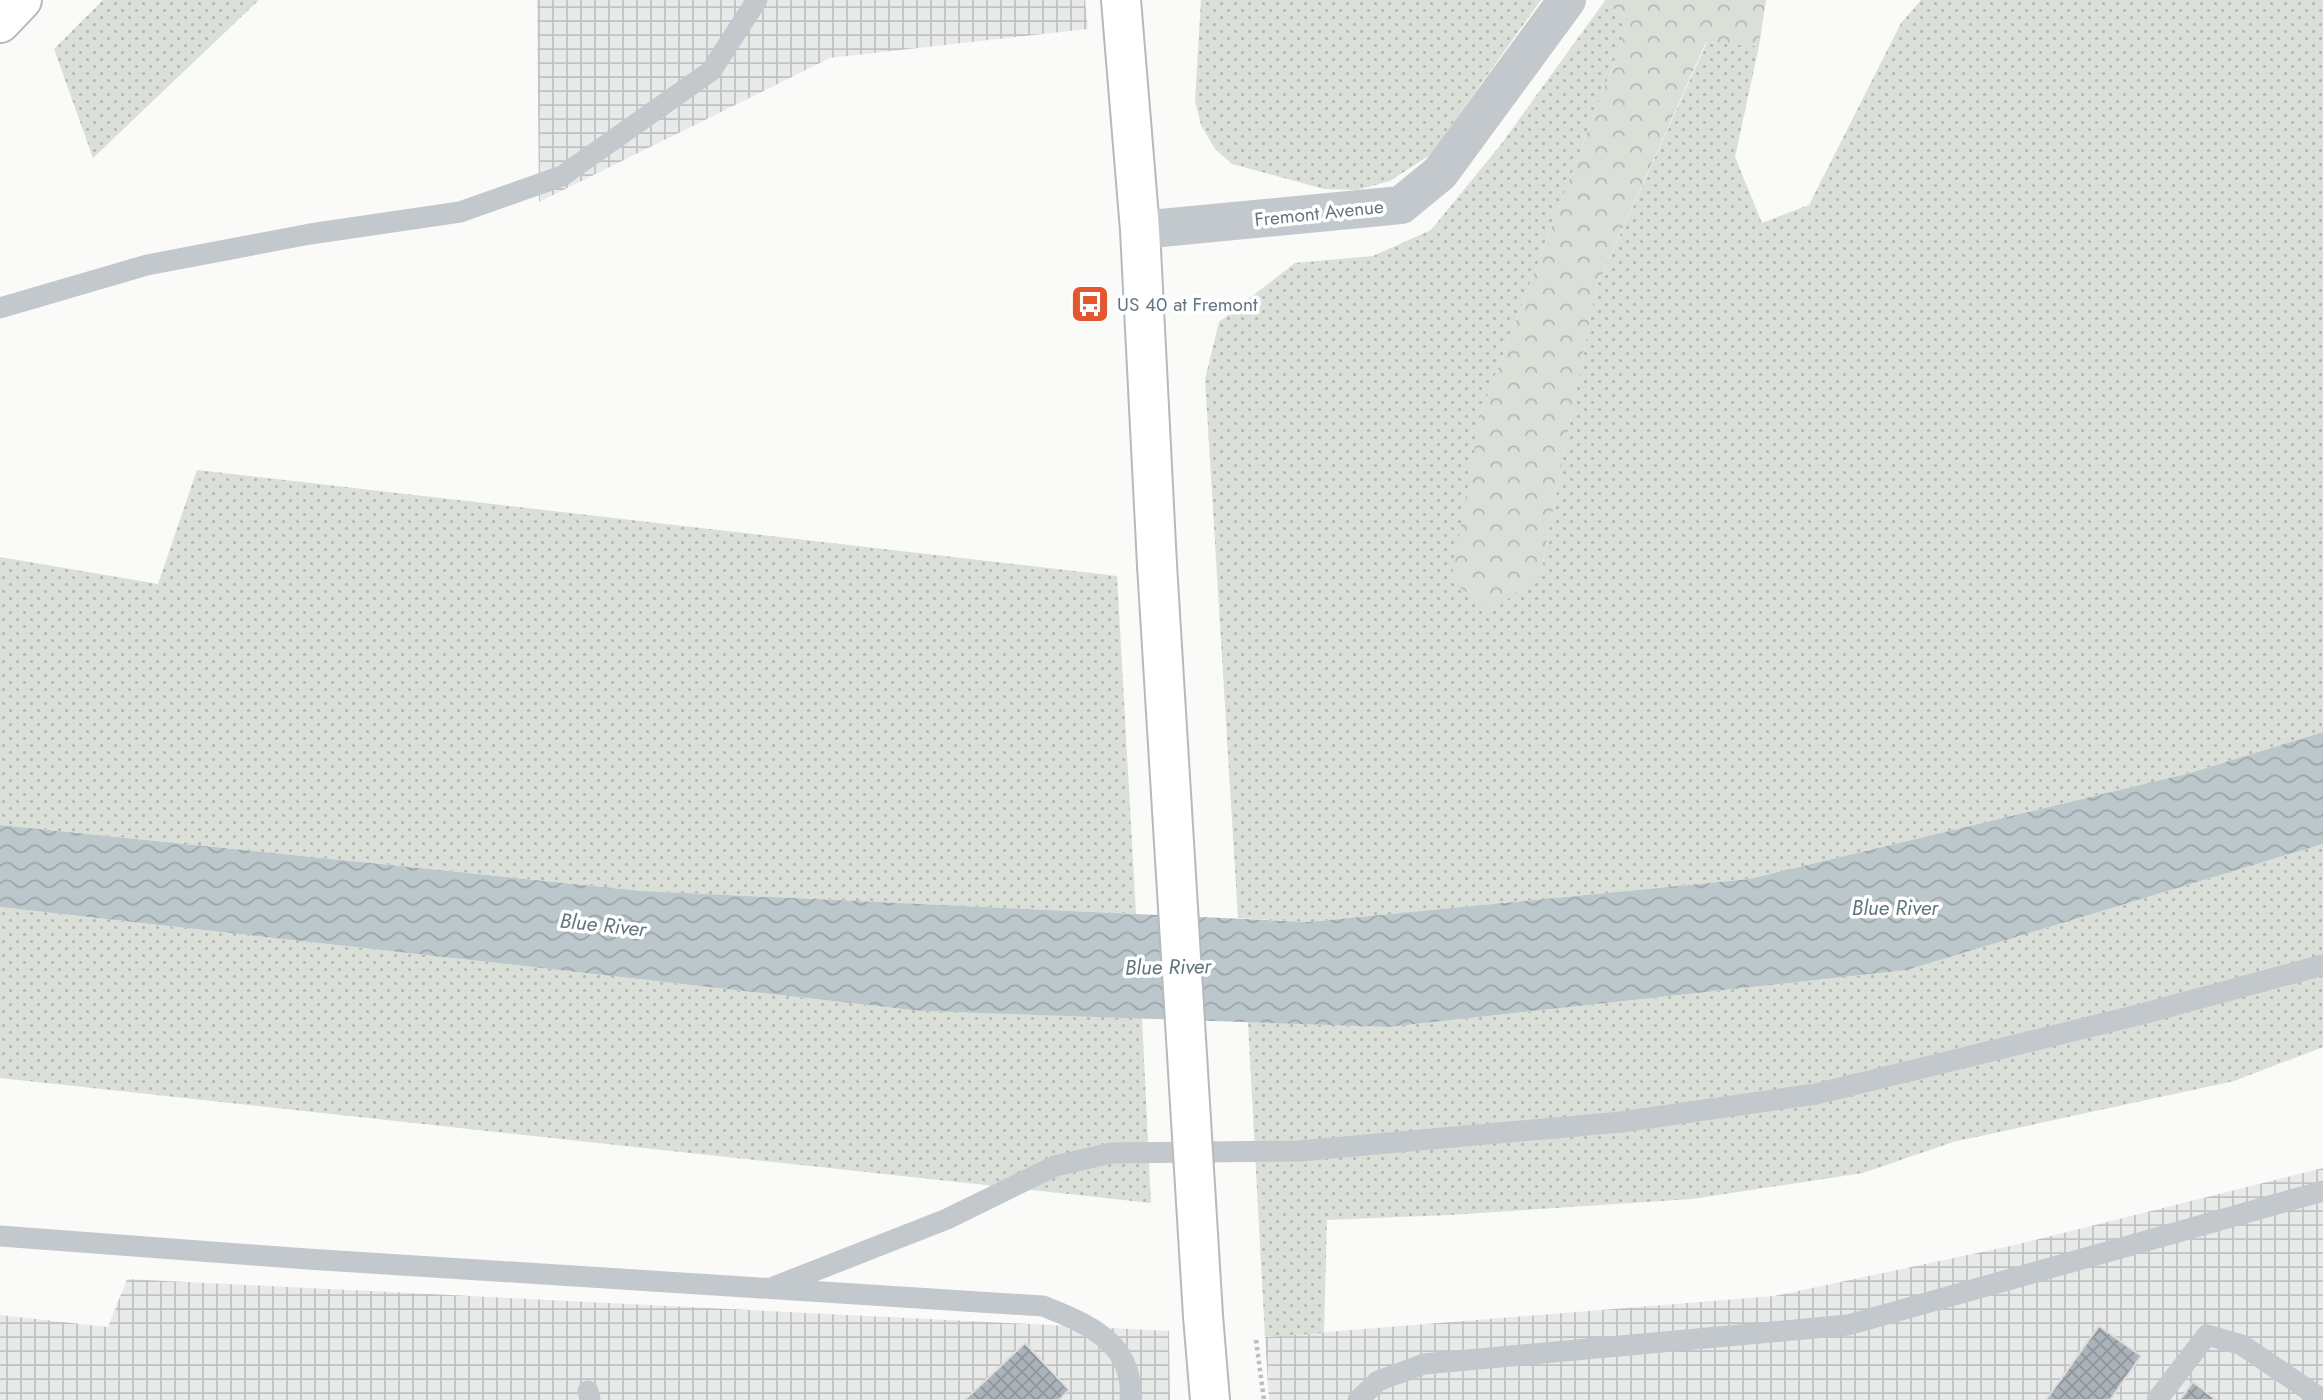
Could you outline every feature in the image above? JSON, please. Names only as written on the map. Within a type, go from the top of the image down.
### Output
[{"type":"main road","points":[[0,23],[22,0]]},
{"type":"main road","points":[[1121,0],[1140,230],[1157,565],[1210,1400]]},
{"type":"street","name":"Fremont Avenue","points":[[1140,230],[1401,205],[1440,173],[1567,0]]},
{"type":"lane","points":[[0,308],[146,265],[310,234],[460,212],[562,176],[711,71],[757,0]]},
{"type":"lane","points":[[771,1288],[947,1219],[1055,1167],[1111,1153],[1299,1151],[1621,1122],[1816,1094],[2142,1014],[2323,965]]},
{"type":"lane","points":[[1358,1400],[1378,1381],[1424,1364],[1848,1325],[2323,1191]]},
{"type":"lane","points":[[0,1236],[307,1259],[1044,1306],[1085,1323],[1115,1345],[1131,1381],[1130,1400]]},
{"type":"lane","points":[[2157,1400],[2207,1335],[2242,1345],[2323,1400]]},
{"type":"path","points":[[1256,1340],[1264,1400]]},
{"type":"shaded area","points":[[537,0],[1085,0],[1088,29],[830,58],[539,202]]},
{"type":"shaded area","points":[[2323,1168],[2323,1400],[1269,1400],[1265,1337],[1774,1296],[2015,1245]]},
{"type":"shaded area","points":[[127,1279],[1169,1331],[1170,1400],[0,1400],[0,1315],[108,1327]]},
{"type":"green space","points":[[103,0],[259,0],[93,158],[54,49]]},
{"type":"green space","points":[[1201,0],[1541,0],[1430,155],[1390,181],[1357,190],[1324,189],[1232,164],[1215,149],[1201,125],[1195,101]]},
{"type":"green space","points":[[1766,0],[1759,46],[1706,42],[1596,288],[1541,572],[1493,611],[1451,581],[1481,413],[1630,20],[1604,2]]},
{"type":"green space","points":[[1921,0],[2323,0],[2323,732],[2190,773],[1749,879],[1308,922],[1238,918],[1205,379],[1219,322],[1295,263],[1373,256],[1431,230],[1502,143],[1604,2],[1630,20],[1481,413],[1541,572],[1596,288],[1707,42],[1759,46],[1735,157],[1762,223],[1809,205],[1901,23]]},
{"type":"green space","points":[[197,470],[1117,576],[1136,914],[643,891],[0,825],[0,557],[158,584]]},
{"type":"green space","points":[[2323,844],[2323,1047],[2234,1081],[1953,1142],[1863,1173],[1692,1199],[1327,1220],[1324,1333],[1265,1337],[1248,1022],[1388,1027],[1907,970]]},
{"type":"green space","points":[[0,907],[921,1011],[1142,1018],[1151,1203],[0,1078]]},
{"type":"water","name":"Blue River","points":[[2323,732],[2323,844],[1907,970],[1388,1027],[921,1011],[0,907],[0,825],[643,891],[1308,922],[1749,879],[2190,773]]},
{"type":"building","points":[[2099,1326],[2141,1356],[2110,1400],[2046,1400]]},
{"type":"building","points":[[1025,1343],[1069,1390],[1059,1400],[965,1400]]},
{"type":"building","points":[[2193,1382],[2216,1400],[2180,1400]]},
{"type":"place","name":"US 40 at Fremont","points":[[1090,304]]}]
